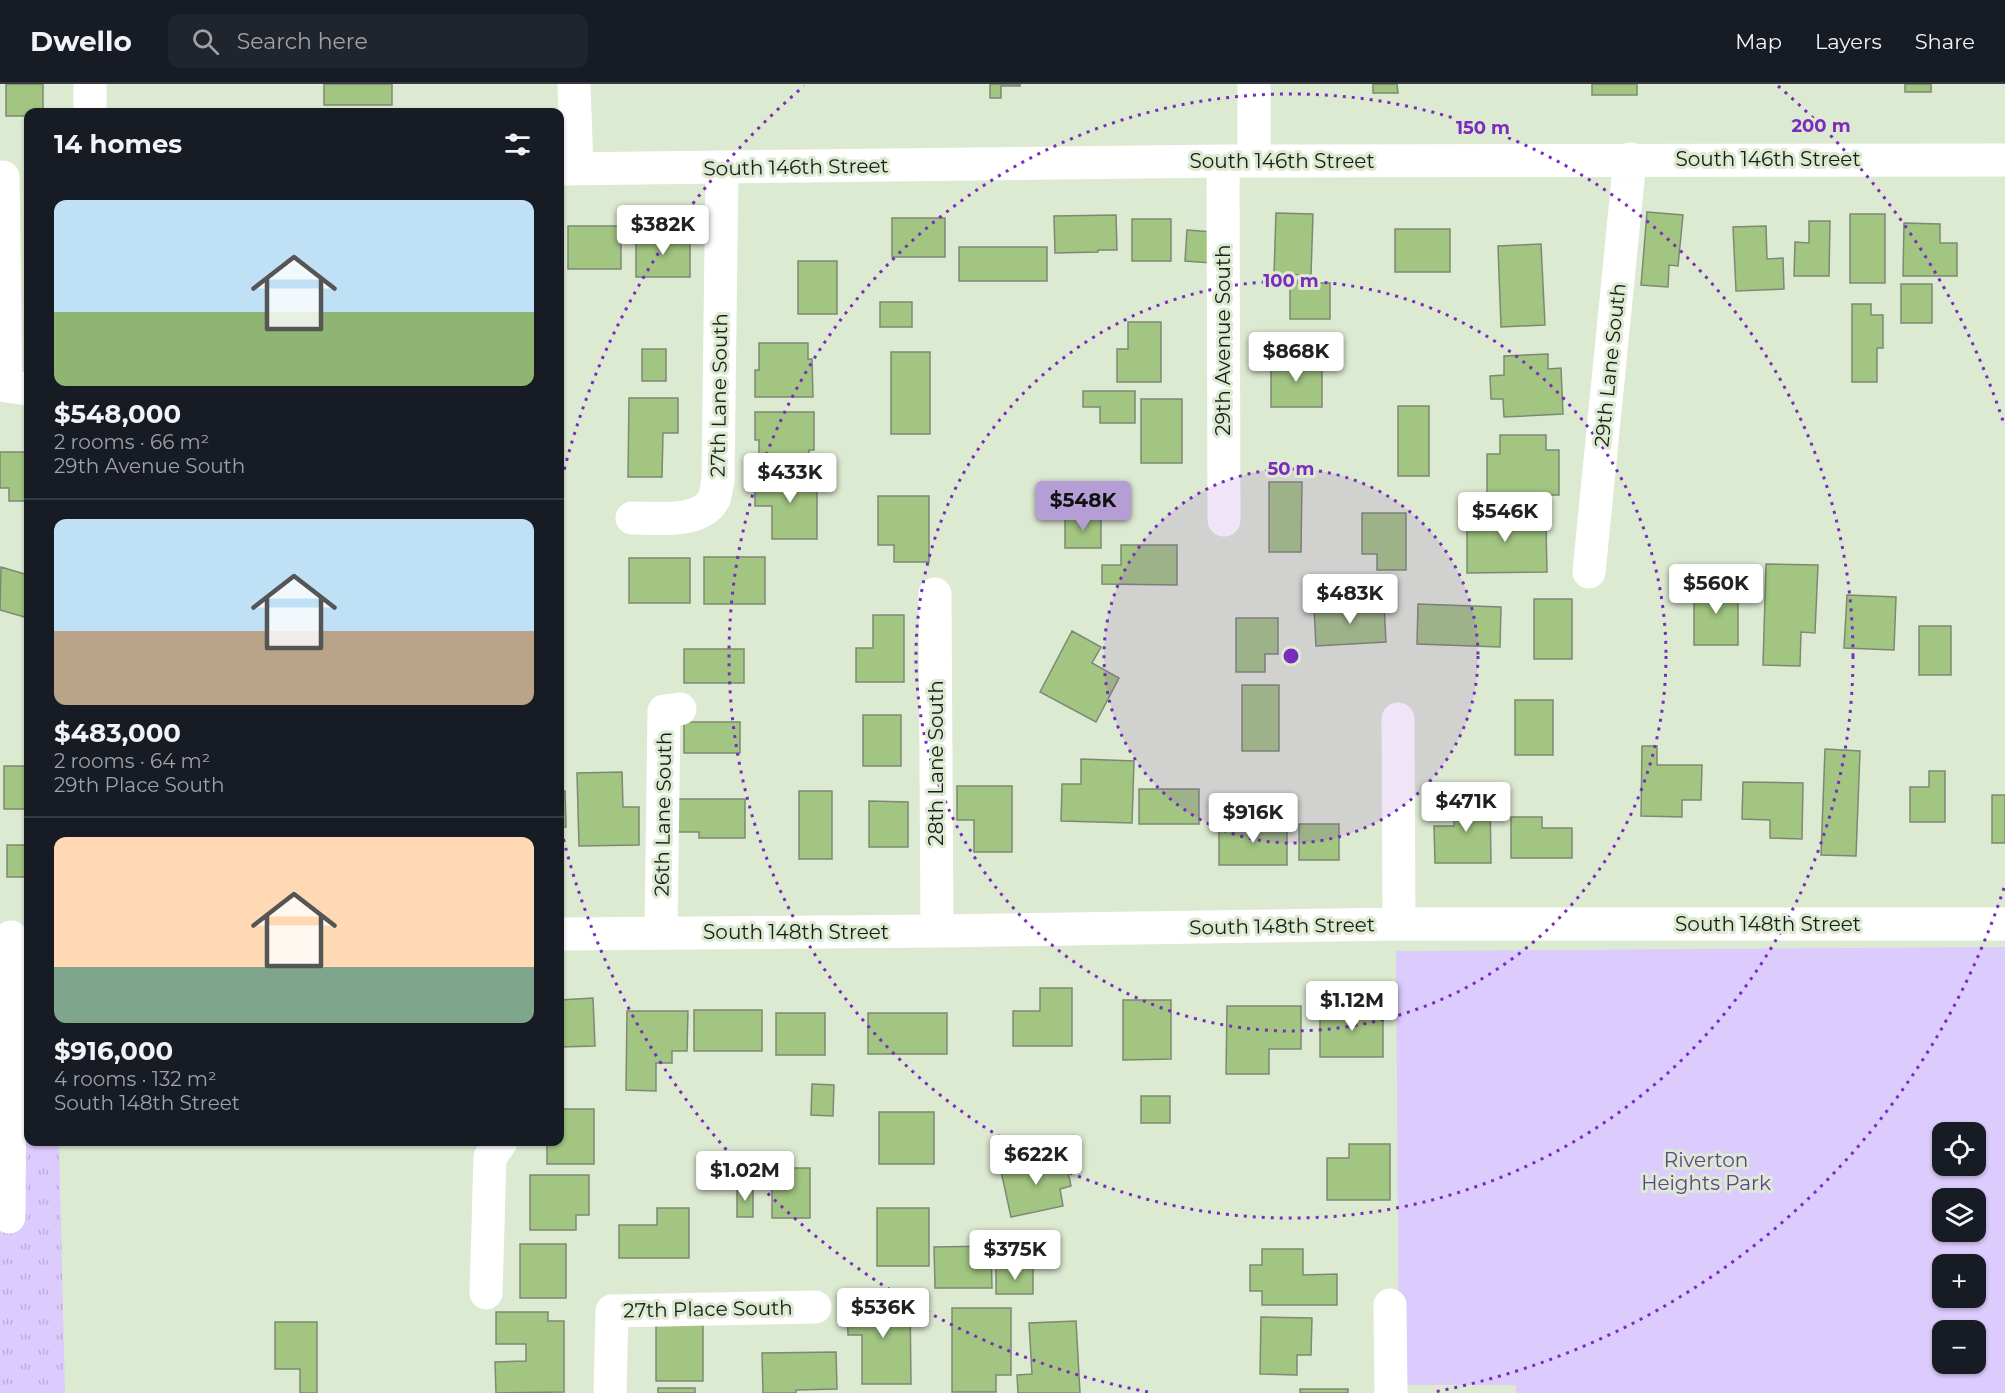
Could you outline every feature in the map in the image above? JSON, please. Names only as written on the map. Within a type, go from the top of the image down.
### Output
[{"type":"street","points":[[90,84],[90,108]]},
{"type":"street","points":[[568,169],[574,84]]},
{"type":"street","name":"29th Avenue South","points":[[1224,520],[1238,161],[1254,84]]},
{"type":"street","name":"29th Lane South","points":[[1589,572],[1630,159]]},
{"type":"street","name":"South 146th Street","points":[[568,169],[1238,161],[2005,160]]},
{"type":"street","name":"27th Lane South","points":[[632,518],[685,518],[703,510],[714,499],[718,480],[723,168]]},
{"type":"street","points":[[10,177],[12,387]]},
{"type":"street","name":"28th Lane South","points":[[935,594],[937,932]]},
{"type":"street","name":"26th Lane South","points":[[662,933],[664,711],[680,709]]},
{"type":"street","points":[[1398,719],[1399,924]]},
{"type":"street","name":"South 148th Street","points":[[564,934],[937,932],[1399,924],[2005,924]]},
{"type":"street","points":[[9,1217],[13,937]]},
{"type":"street","points":[[486,1293],[490,1156],[498,1146]]},
{"type":"street","points":[[1390,1305],[1391,1393]]},
{"type":"street","name":"27th Place South","points":[[610,1393],[612,1311],[816,1308]]},
{"type":"green space","name":"Riverton Heights Park","points":[[2005,947],[2005,1393],[1516,1393],[1516,1385],[1399,1385],[1396,951]]},
{"type":"green space","points":[[0,959],[24,959],[24,1146],[59,1146],[65,1393],[0,1393]]},
{"type":"building","points":[[6,84],[43,84],[43,108],[24,108],[24,116],[6,116]]},
{"type":"building","points":[[324,84],[392,84],[392,105],[324,105]]},
{"type":"building","points":[[990,84],[1020,84],[1020,86],[1001,86],[1001,98],[990,98]]},
{"type":"building","points":[[1373,84],[1397,84],[1398,93],[1373,93]]},
{"type":"building","points":[[1592,84],[1637,84],[1637,95],[1592,95]]},
{"type":"building","points":[[1905,84],[1931,84],[1931,92],[1905,92]]},
{"type":"building","points":[[1647,212],[1683,215],[1678,266],[1669,265],[1668,287],[1641,285]]},
{"type":"building","points":[[1276,213],[1313,214],[1311,275],[1274,274]]},
{"type":"building","points":[[1850,214],[1885,214],[1885,283],[1850,283]]},
{"type":"building","points":[[1116,215],[1117,250],[1055,253],[1054,216]]},
{"type":"building","points":[[892,218],[945,218],[945,257],[892,257]]},
{"type":"building","points":[[1132,219],[1171,219],[1171,261],[1132,261]]},
{"type":"building","points":[[1809,221],[1830,221],[1829,276],[1794,276],[1795,242],[1809,243]]},
{"type":"building","points":[[1904,223],[1940,224],[1940,243],[1957,243],[1957,276],[1903,276]]},
{"type":"building","points":[[568,226],[621,226],[621,269],[568,269]]},
{"type":"building","points":[[1766,226],[1767,259],[1783,258],[1784,289],[1736,291],[1733,227]]},
{"type":"building","points":[[1395,229],[1450,229],[1450,272],[1395,272]]},
{"type":"building","points":[[1187,230],[1213,232],[1212,263],[1185,261]]},
{"type":"building","points":[[636,234],[690,234],[690,277],[636,277]]},
{"type":"building","points":[[1541,244],[1545,325],[1501,327],[1498,246]]},
{"type":"building","points":[[959,247],[1047,247],[1047,281],[959,281]]},
{"type":"building","points":[[798,261],[837,261],[837,314],[798,314]]},
{"type":"building","points":[[1290,283],[1330,283],[1330,319],[1290,319]]},
{"type":"building","points":[[1901,284],[1932,284],[1932,323],[1901,323]]},
{"type":"building","points":[[880,302],[912,302],[912,327],[880,327]]},
{"type":"building","points":[[1852,304],[1871,304],[1871,315],[1883,315],[1883,348],[1877,348],[1877,382],[1852,382]]},
{"type":"building","points":[[1128,322],[1161,322],[1161,382],[1117,382],[1117,349],[1128,349]]},
{"type":"building","points":[[759,343],[808,343],[808,359],[812,359],[813,397],[755,397],[755,370],[759,370]]},
{"type":"building","points":[[642,349],[666,349],[666,381],[642,381]]},
{"type":"building","points":[[891,352],[930,352],[930,434],[891,434]]},
{"type":"building","points":[[1548,354],[1548,369],[1561,368],[1563,414],[1504,417],[1503,399],[1491,399],[1490,376],[1504,375],[1504,356]]},
{"type":"building","points":[[1271,359],[1322,359],[1322,407],[1271,407]]},
{"type":"building","points":[[1083,391],[1135,391],[1135,423],[1100,423],[1100,407],[1083,407]]},
{"type":"building","points":[[629,398],[678,398],[678,433],[663,433],[662,477],[628,477]]},
{"type":"building","points":[[1141,399],[1182,399],[1182,463],[1141,463]]},
{"type":"building","points":[[1398,406],[1429,406],[1429,476],[1398,476]]},
{"type":"building","points":[[755,412],[814,412],[814,450],[809,450],[809,462],[790,463],[790,465],[759,465],[759,440],[755,440]]},
{"type":"building","points":[[1500,435],[1546,435],[1546,450],[1559,450],[1559,495],[1487,495],[1487,454],[1500,454]]},
{"type":"building","points":[[0,452],[24,452],[24,501],[9,501],[9,488],[0,488]]},
{"type":"building","points":[[755,475],[817,475],[817,539],[772,539],[772,506],[755,506]]},
{"type":"building","points":[[1269,482],[1302,482],[1301,552],[1269,552]]},
{"type":"building","points":[[878,496],[929,496],[929,562],[894,562],[894,545],[878,545]]},
{"type":"building","points":[[1467,510],[1530,510],[1530,525],[1546,525],[1547,572],[1467,573]]},
{"type":"building","points":[[1362,513],[1406,513],[1406,570],[1377,570],[1377,554],[1362,554]]},
{"type":"building","points":[[1065,517],[1101,517],[1101,548],[1065,548]]},
{"type":"building","points":[[1121,545],[1177,545],[1177,585],[1102,584],[1102,565],[1121,565]]},
{"type":"building","points":[[704,557],[765,557],[765,604],[704,604]]},
{"type":"building","points":[[629,558],[690,558],[690,603],[629,603]]},
{"type":"building","points":[[1766,564],[1818,565],[1815,633],[1801,632],[1800,666],[1763,665]]},
{"type":"building","points":[[1,567],[24,574],[24,617],[0,610]]},
{"type":"building","points":[[1694,585],[1738,585],[1738,645],[1694,645]]},
{"type":"building","points":[[1847,595],[1896,597],[1894,650],[1844,648]]},
{"type":"building","points":[[1534,599],[1572,599],[1572,659],[1534,659]]},
{"type":"building","points":[[1384,604],[1386,642],[1316,646],[1314,608]]},
{"type":"building","points":[[1418,604],[1501,607],[1500,647],[1417,644]]},
{"type":"building","points":[[873,615],[904,615],[904,682],[856,682],[856,648],[873,648]]},
{"type":"building","points":[[1236,618],[1278,618],[1278,654],[1265,654],[1265,672],[1236,672]]},
{"type":"building","points":[[1919,626],[1951,626],[1951,675],[1919,675]]},
{"type":"building","points":[[1072,631],[1101,647],[1092,663],[1119,678],[1096,722],[1040,692]]},
{"type":"building","points":[[684,649],[744,649],[744,683],[684,683]]},
{"type":"building","points":[[1242,685],[1279,685],[1279,751],[1242,751]]},
{"type":"building","points":[[1515,700],[1553,700],[1553,755],[1515,755]]},
{"type":"building","points":[[863,715],[901,715],[901,766],[863,766]]},
{"type":"building","points":[[684,722],[740,722],[740,753],[684,753]]},
{"type":"building","points":[[1642,746],[1657,746],[1657,765],[1702,765],[1701,800],[1682,800],[1682,817],[1641,816]]},
{"type":"building","points":[[1825,749],[1860,751],[1856,856],[1821,855]]},
{"type":"building","points":[[1081,759],[1134,761],[1132,823],[1061,821],[1062,784],[1081,784]]},
{"type":"building","points":[[4,766],[24,766],[24,809],[4,809]]},
{"type":"building","points":[[1929,771],[1945,771],[1945,822],[1910,822],[1910,787],[1929,787]]},
{"type":"building","points":[[622,772],[623,807],[639,807],[639,845],[579,846],[577,773]]},
{"type":"building","points":[[1743,782],[1803,783],[1802,839],[1770,838],[1770,820],[1742,819]]},
{"type":"building","points":[[957,786],[1012,786],[1012,852],[974,852],[974,820],[957,820]]},
{"type":"building","points":[[1139,789],[1199,789],[1199,824],[1139,824]]},
{"type":"building","points":[[564,791],[565,791],[566,827],[564,827]]},
{"type":"building","points":[[799,791],[832,791],[832,859],[799,859]]},
{"type":"building","points":[[1992,795],[2005,795],[2005,843],[1992,843]]},
{"type":"building","points":[[1490,796],[1491,863],[1435,863],[1434,826],[1454,826],[1454,797]]},
{"type":"building","points":[[672,799],[745,799],[745,838],[699,838],[699,832],[672,832]]},
{"type":"building","points":[[869,801],[908,802],[908,847],[869,847]]},
{"type":"building","points":[[1511,817],[1542,817],[1542,828],[1572,828],[1572,858],[1511,858]]},
{"type":"building","points":[[1219,822],[1287,822],[1287,865],[1219,865]]},
{"type":"building","points":[[1299,824],[1339,824],[1339,860],[1299,860]]},
{"type":"building","points":[[7,845],[24,845],[24,877],[7,877]]},
{"type":"building","points":[[1040,988],[1072,988],[1072,1046],[1013,1046],[1013,1011],[1040,1011]]},
{"type":"building","points":[[593,998],[595,1046],[564,1047],[564,1000]]},
{"type":"building","points":[[1123,1000],[1171,1000],[1171,1059],[1123,1060]]},
{"type":"building","points":[[1227,1006],[1301,1006],[1301,1049],[1269,1049],[1269,1074],[1226,1074]]},
{"type":"building","points":[[1320,1007],[1383,1007],[1383,1057],[1320,1057]]},
{"type":"building","points":[[694,1010],[762,1010],[762,1051],[694,1051]]},
{"type":"building","points":[[627,1011],[688,1011],[687,1051],[672,1051],[672,1063],[656,1063],[656,1091],[626,1090]]},
{"type":"building","points":[[776,1013],[825,1013],[825,1055],[776,1055]]},
{"type":"building","points":[[868,1013],[947,1013],[947,1054],[868,1054]]},
{"type":"building","points":[[812,1084],[834,1085],[833,1116],[811,1115]]},
{"type":"building","points":[[1141,1096],[1170,1096],[1170,1123],[1141,1123]]},
{"type":"building","points":[[564,1109],[594,1109],[594,1164],[547,1164],[547,1146],[564,1146]]},
{"type":"building","points":[[879,1112],[934,1112],[934,1164],[879,1164]]},
{"type":"building","points":[[1349,1144],[1390,1144],[1390,1200],[1327,1200],[1327,1158],[1349,1158]]},
{"type":"building","points":[[1065,1157],[1071,1186],[1060,1189],[1063,1206],[1011,1217],[1001,1171]]},
{"type":"building","points":[[772,1168],[810,1168],[810,1218],[772,1218]]},
{"type":"building","points":[[530,1175],[589,1175],[589,1215],[576,1215],[576,1230],[530,1230]]},
{"type":"building","points":[[737,1187],[753,1187],[753,1217],[737,1217]]},
{"type":"building","points":[[657,1208],[689,1208],[689,1258],[619,1258],[619,1225],[657,1225]]},
{"type":"building","points":[[877,1208],[929,1208],[929,1266],[877,1266]]},
{"type":"building","points":[[520,1244],[566,1244],[566,1298],[520,1298]]},
{"type":"building","points":[[991,1246],[992,1288],[935,1288],[934,1247]]},
{"type":"building","points":[[1262,1249],[1303,1249],[1303,1275],[1337,1274],[1337,1305],[1262,1305],[1262,1291],[1250,1291],[1250,1265],[1262,1265]]},
{"type":"building","points":[[1033,1267],[1033,1294],[996,1294],[996,1268]]},
{"type":"building","points":[[847,1299],[910,1299],[911,1384],[862,1384],[862,1335],[848,1335]]},
{"type":"building","points":[[952,1308],[1011,1308],[1011,1375],[996,1375],[996,1392],[952,1392]]},
{"type":"building","points":[[496,1312],[548,1312],[548,1321],[564,1321],[564,1392],[496,1393],[495,1362],[526,1361],[526,1344],[496,1344]]},
{"type":"building","points":[[1261,1317],[1312,1318],[1311,1355],[1297,1355],[1297,1375],[1260,1374]]},
{"type":"building","points":[[1076,1321],[1080,1393],[1018,1393],[1017,1375],[1032,1374],[1029,1323]]},
{"type":"building","points":[[275,1322],[317,1322],[317,1393],[300,1393],[300,1369],[275,1369]]},
{"type":"building","points":[[656,1325],[703,1325],[703,1381],[656,1381]]},
{"type":"building","points":[[836,1352],[837,1389],[763,1393],[762,1353]]},
{"type":"building","points":[[658,1388],[695,1388],[695,1393],[658,1393]]},
{"type":"building","points":[[1300,1389],[1348,1389],[1348,1393],[1300,1393]]}]
